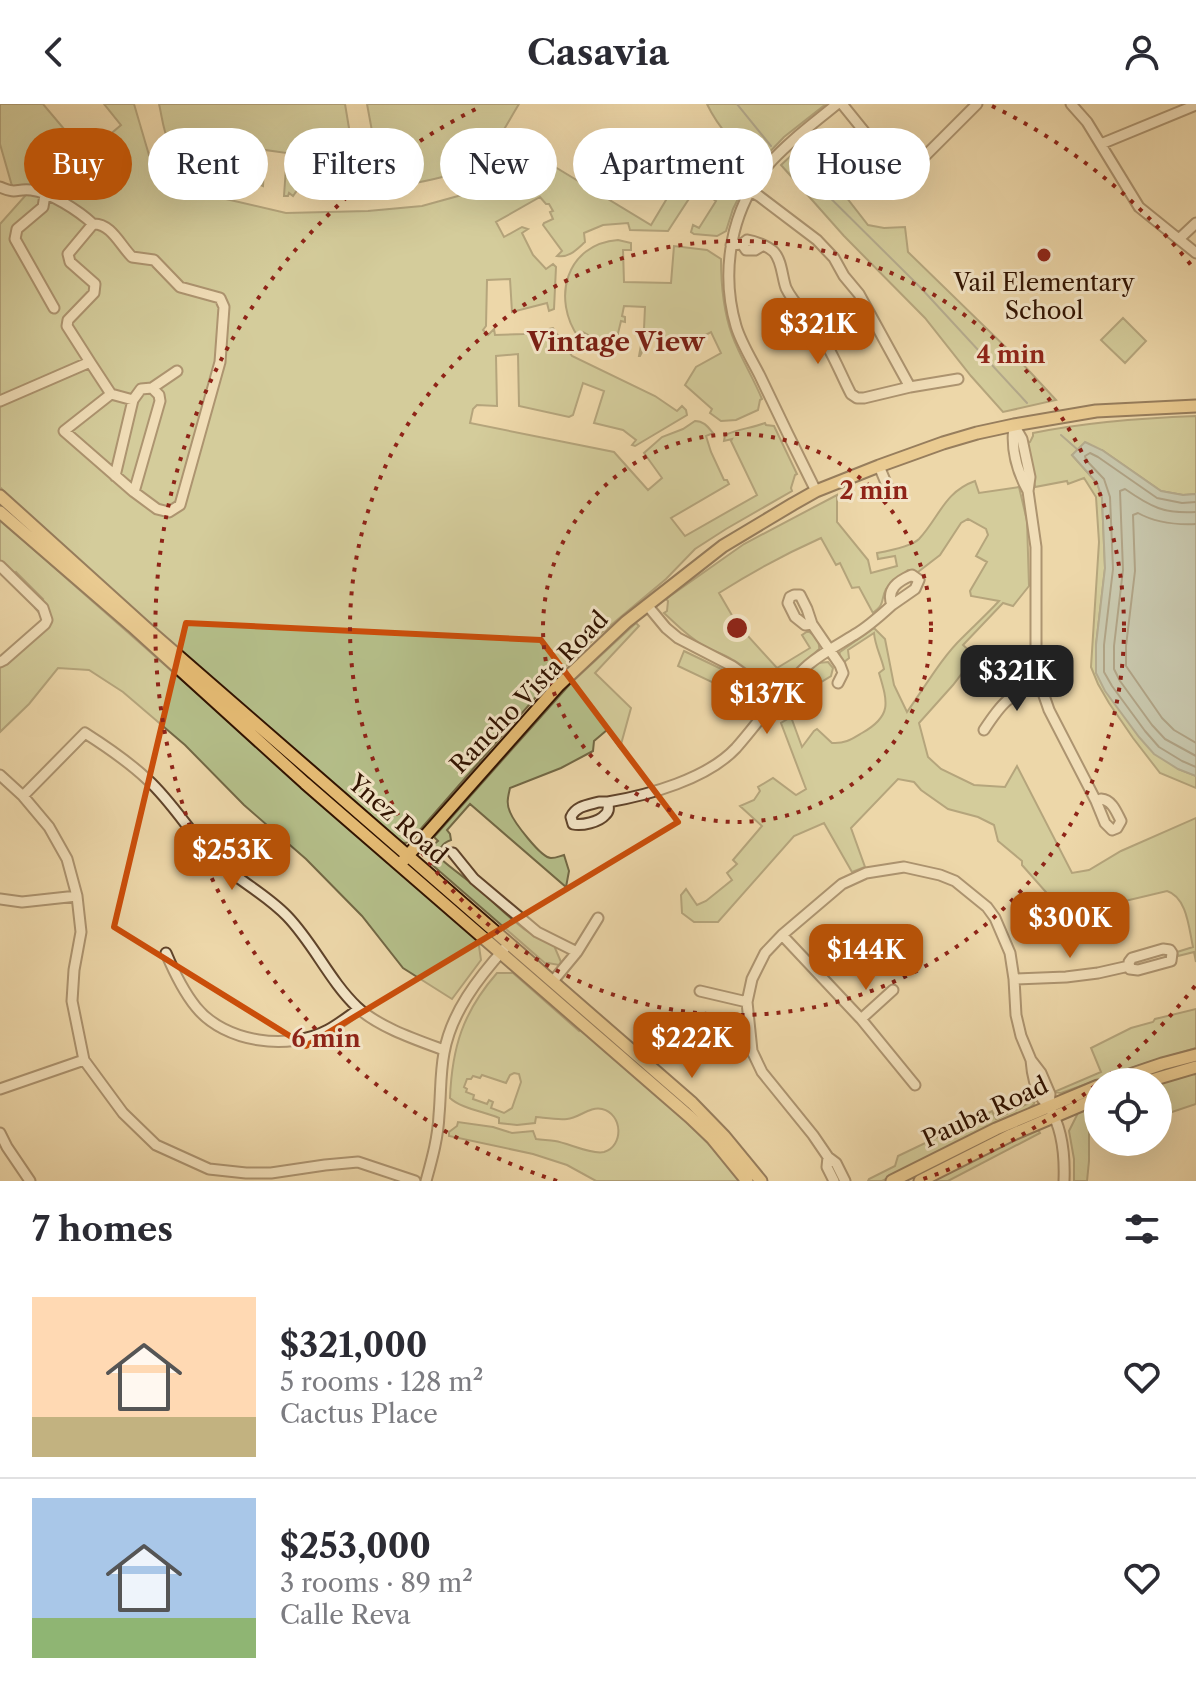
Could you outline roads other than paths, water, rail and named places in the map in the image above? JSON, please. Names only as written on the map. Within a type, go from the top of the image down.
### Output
[{"type":"main road","name":"Rancho Vista Road","points":[[403,860],[558,686],[626,622],[723,546],[816,491],[943,443],[1014,425],[1096,411],[1196,406]]},
{"type":"main road","name":"Ynez Road","points":[[0,496],[690,1117],[712,1138],[747,1181]]},
{"type":"main road","name":"Ynez Road","points":[[0,512],[132,626],[305,783],[403,860]]},
{"type":"main road","name":"Ynez Road","points":[[505,948],[553,981],[692,1103],[761,1181]]},
{"type":"main road","points":[[1150,1068],[1196,1055]]},
{"type":"main road","points":[[1172,1074],[1196,1067]]},
{"type":"main road","name":"Pauba Road","points":[[920,1181],[1084,1093]]},
{"type":"main road","name":"Pauba Road","points":[[892,1181],[961,1145],[1084,1102]]},
{"type":"street","points":[[773,160],[840,104],[894,169],[907,174],[977,104]]},
{"type":"street","points":[[1071,104],[1087,122],[1139,207],[1196,253]]},
{"type":"street","points":[[1101,144],[1196,105]]},
{"type":"street","points":[[0,187],[11,192],[24,191]]},
{"type":"street","points":[[44,200],[43,207],[17,229],[15,239],[54,308]]},
{"type":"street","points":[[57,200],[76,208],[93,224]]},
{"type":"street","points":[[746,200],[738,219],[729,280],[736,327],[816,491]]},
{"type":"street","points":[[764,200],[817,240],[834,258],[859,294],[910,387]]},
{"type":"street","points":[[111,394],[64,431],[134,492],[157,509],[169,512],[180,505],[220,362],[224,307],[220,298],[180,287],[154,260],[132,257],[102,223],[93,224],[68,254],[70,262],[95,284],[94,293],[68,320],[67,326],[111,394],[133,400]]},
{"type":"street","points":[[1179,239],[1196,223]]},
{"type":"street","points":[[736,245],[746,250],[762,246],[776,255],[786,288],[816,328],[851,394],[857,398],[958,379]]},
{"type":"street","points":[[0,401],[90,362]]},
{"type":"street","points":[[115,476],[133,400],[141,389],[152,388],[177,371]]},
{"type":"street","points":[[134,492],[160,401],[152,388]]},
{"type":"street","points":[[1014,425],[1012,441],[1021,479],[1028,491],[1036,547],[1036,649],[1040,684],[1049,710],[1096,801]]},
{"type":"street","points":[[879,466],[891,495]]},
{"type":"street","points":[[0,566],[43,608],[47,620],[0,662]]},
{"type":"street","points":[[647,605],[678,638],[732,666],[776,703]]},
{"type":"street","points":[[608,802],[634,798],[717,765],[734,750],[809,664],[856,634],[892,605]]},
{"type":"street","points":[[812,624],[840,665],[843,673],[838,683]]},
{"type":"street","points":[[984,730],[1001,704],[1015,693],[1040,684]]},
{"type":"street","points":[[23,796],[85,733],[148,780],[212,856],[284,913],[306,937],[332,977],[359,1009],[399,1033],[444,1050]]},
{"type":"street","points":[[0,775],[49,827],[67,859],[77,896],[81,932],[72,1001],[84,1060],[123,1113],[156,1145],[209,1169],[271,1173],[358,1162],[415,1181]]},
{"type":"street","points":[[453,853],[474,879],[537,932],[577,952]]},
{"type":"street","points":[[845,1181],[836,1163],[828,1157],[762,1072],[752,1051],[747,1002],[752,979],[765,953],[782,935],[842,884],[882,869],[904,867],[955,881],[987,907],[995,918],[1010,953],[1021,1036],[1050,1094],[1051,1111],[1062,1136],[1064,1181]]},
{"type":"street","points":[[0,899],[22,902],[77,896]]},
{"type":"street","points":[[553,981],[577,952],[598,918]]},
{"type":"street","points":[[782,935],[861,1019],[915,1085]]},
{"type":"street","points":[[426,1181],[436,1138],[444,1050],[455,1018],[471,990],[505,948]]},
{"type":"street","points":[[166,953],[179,982],[198,1010],[221,1028],[244,1036],[265,1041],[297,1041],[326,1031],[359,1009]]},
{"type":"street","points":[[1014,979],[1066,977],[1129,966]]},
{"type":"street","points":[[861,1019],[893,990]]},
{"type":"street","points":[[700,991],[747,1002]]},
{"type":"street","points":[[0,1089],[84,1060]]},
{"type":"street","points":[[0,1133],[30,1181]]},
{"type":"street","points":[[828,1157],[827,1167],[834,1181]]},
{"type":"street","points":[[206,1181],[209,1169]]},
{"type":"water","points":[[1085,442],[1102,450],[1161,491],[1196,494],[1196,776],[1154,754],[1105,691],[1096,673],[1105,568],[1102,498],[1097,483],[1072,455]]},
{"type":"waterway","points":[[737,104],[756,128]]},
{"type":"waterway","points":[[832,200],[920,287],[1027,403]]},
{"type":"waterway","points":[[1061,435],[1078,450]]},
{"type":"place","name":"Vail Elementary School","points":[[1044,255]]},
{"type":"district","name":"Vintage View","points":[[616,342]]}]
